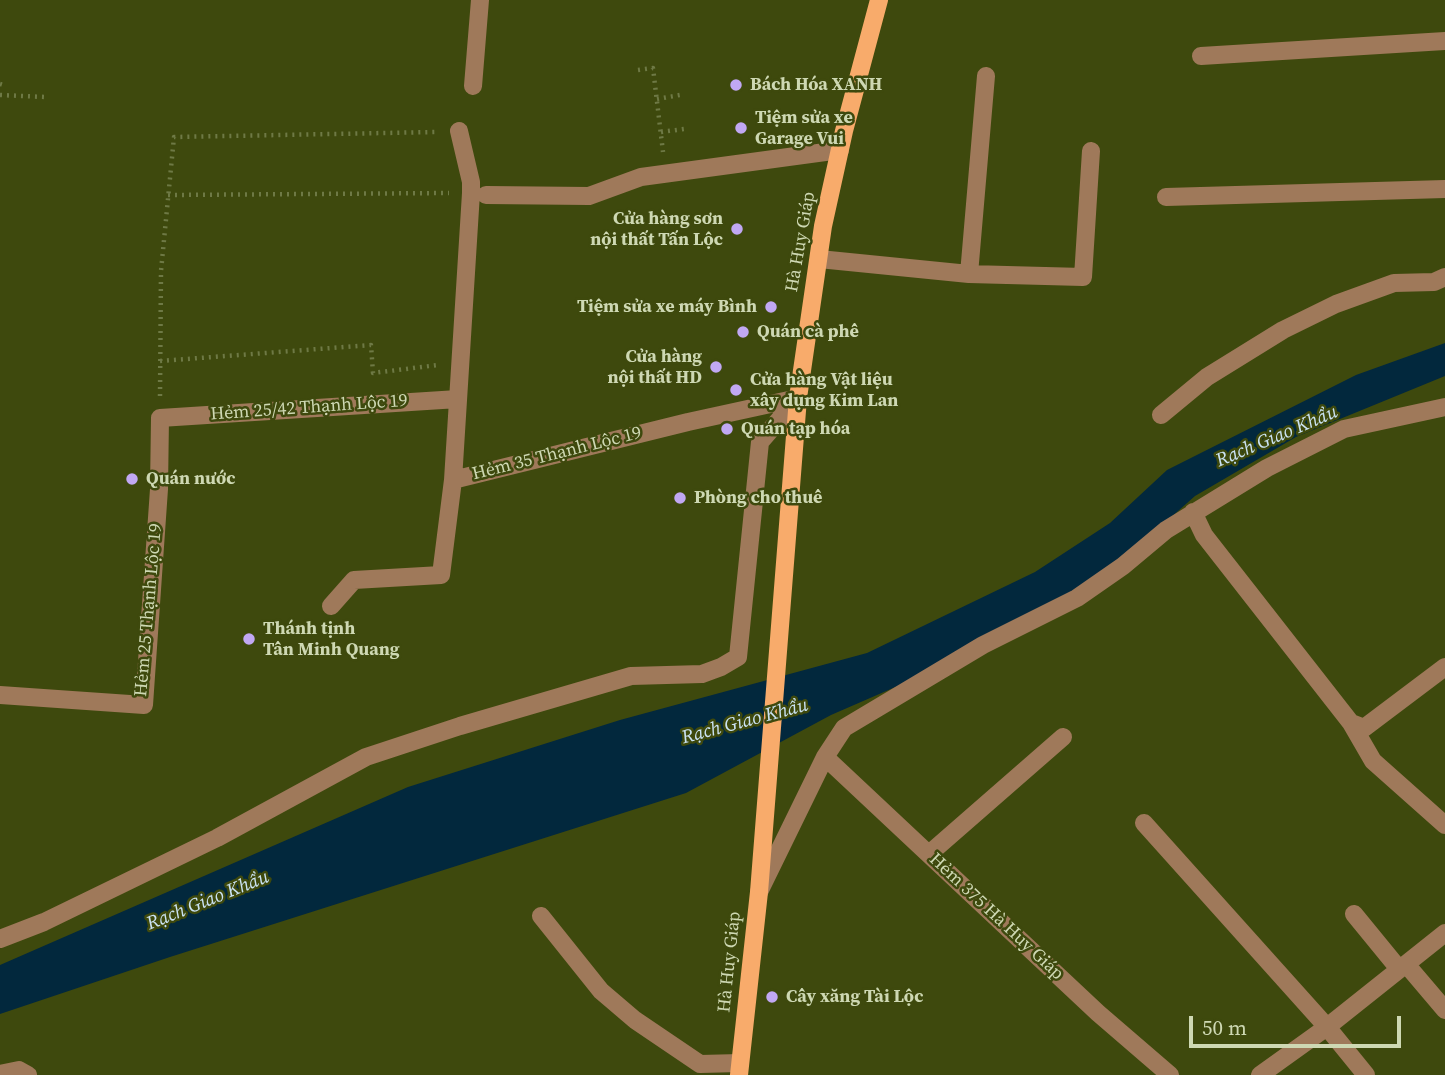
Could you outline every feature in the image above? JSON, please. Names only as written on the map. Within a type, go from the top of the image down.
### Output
[{"type":"main road","name":"Hà Huy Giáp","points":[[739,1069],[759,892],[798,398],[823,226],[879,0]]},
{"type":"street","points":[[473,86],[480,0]]},
{"type":"street","points":[[1201,56],[1445,41]]},
{"type":"street","points":[[969,274],[986,76]]},
{"type":"street","name":"Hẻm 35 Thạnh Lộc 19","points":[[459,131],[471,182],[479,194],[460,362],[453,480],[798,398]]},
{"type":"street","points":[[479,194],[589,196],[641,177],[840,150]]},
{"type":"street","points":[[819,259],[969,274],[1083,277],[1091,151]]},
{"type":"street","points":[[1166,197],[1445,190]]},
{"type":"street","points":[[1161,415],[1207,377],[1283,330],[1336,304],[1394,283],[1434,282],[1445,277]]},
{"type":"street","points":[[0,939],[44,922],[217,838],[366,757],[460,726],[631,676],[702,674],[738,657],[760,442],[798,398]]},
{"type":"street","name":"Hẻm 25/42 Thạnh Lộc 19","points":[[160,418],[458,399]]},
{"type":"street","points":[[759,892],[825,757],[844,729],[983,645],[1077,598],[1123,566],[1166,530],[1267,468],[1344,429],[1445,407]]},
{"type":"street","name":"Hẻm 25 Thạnh Lộc 19","points":[[0,695],[144,705],[159,489],[160,418]]},
{"type":"street","points":[[331,606],[354,580],[441,575],[453,480]]},
{"type":"street","points":[[1194,512],[1204,535],[1352,723],[1373,761],[1445,825]]},
{"type":"street","points":[[1352,723],[1364,728],[1445,667]]},
{"type":"street","points":[[929,854],[1063,737]]},
{"type":"street","name":"Hẻm 375 Hà Huy Giáp","points":[[825,757],[1098,1013],[1170,1075]]},
{"type":"street","points":[[1144,823],[1327,1027],[1366,1075]]},
{"type":"street","points":[[1354,914],[1445,1010]]},
{"type":"street","points":[[541,916],[601,991],[635,1020],[700,1064],[739,1069]]},
{"type":"street","points":[[1260,1075],[1327,1027],[1445,933]]},
{"type":"street","points":[[0,1074],[19,1070],[28,1075]]},
{"type":"path","points":[[638,70],[653,68],[666,174]]},
{"type":"path","points":[[0,95],[45,97]]},
{"type":"path","points":[[657,99],[680,95]]},
{"type":"path","points":[[661,132],[684,129]]},
{"type":"path","points":[[160,418],[161,271],[174,136],[459,131]]},
{"type":"path","points":[[168,195],[479,194]]},
{"type":"path","points":[[160,361],[371,345],[373,373],[460,362]]},
{"type":"water","name":"Rạch Giao Khẩu","points":[[1445,343],[1445,376],[1296,437],[1195,496],[1107,574],[923,675],[831,715],[686,793],[170,957],[0,1014],[0,965],[408,787],[620,720],[867,653],[1035,572],[1110,523],[1167,470],[1356,375]]},
{"type":"place","name":"Bách Hóa XANH","points":[[736,85]]},
{"type":"place","name":"Tiệm sửa xe Garage Vui","points":[[741,128]]},
{"type":"place","name":"Cửa hàng sơn nội thất Tấn Lộc","points":[[737,229]]},
{"type":"place","name":"Tiệm sửa xe máy Bình","points":[[771,307]]},
{"type":"place","name":"Quán cà phê","points":[[743,332]]},
{"type":"place","name":"Cửa hàng nội thất HD","points":[[716,367]]},
{"type":"place","name":"Cửa hàng Vật liệu xây dụng Kim Lan","points":[[736,390]]},
{"type":"place","name":"Quán tạp hóa","points":[[727,429]]},
{"type":"place","name":"Quán nước","points":[[132,479]]},
{"type":"place","name":"Phòng cho thuê","points":[[680,498]]},
{"type":"place","name":"Thánh tịnh Tân Minh Quang","points":[[249,639]]},
{"type":"place","name":"Cây xăng Tài Lộc","points":[[772,997]]}]
